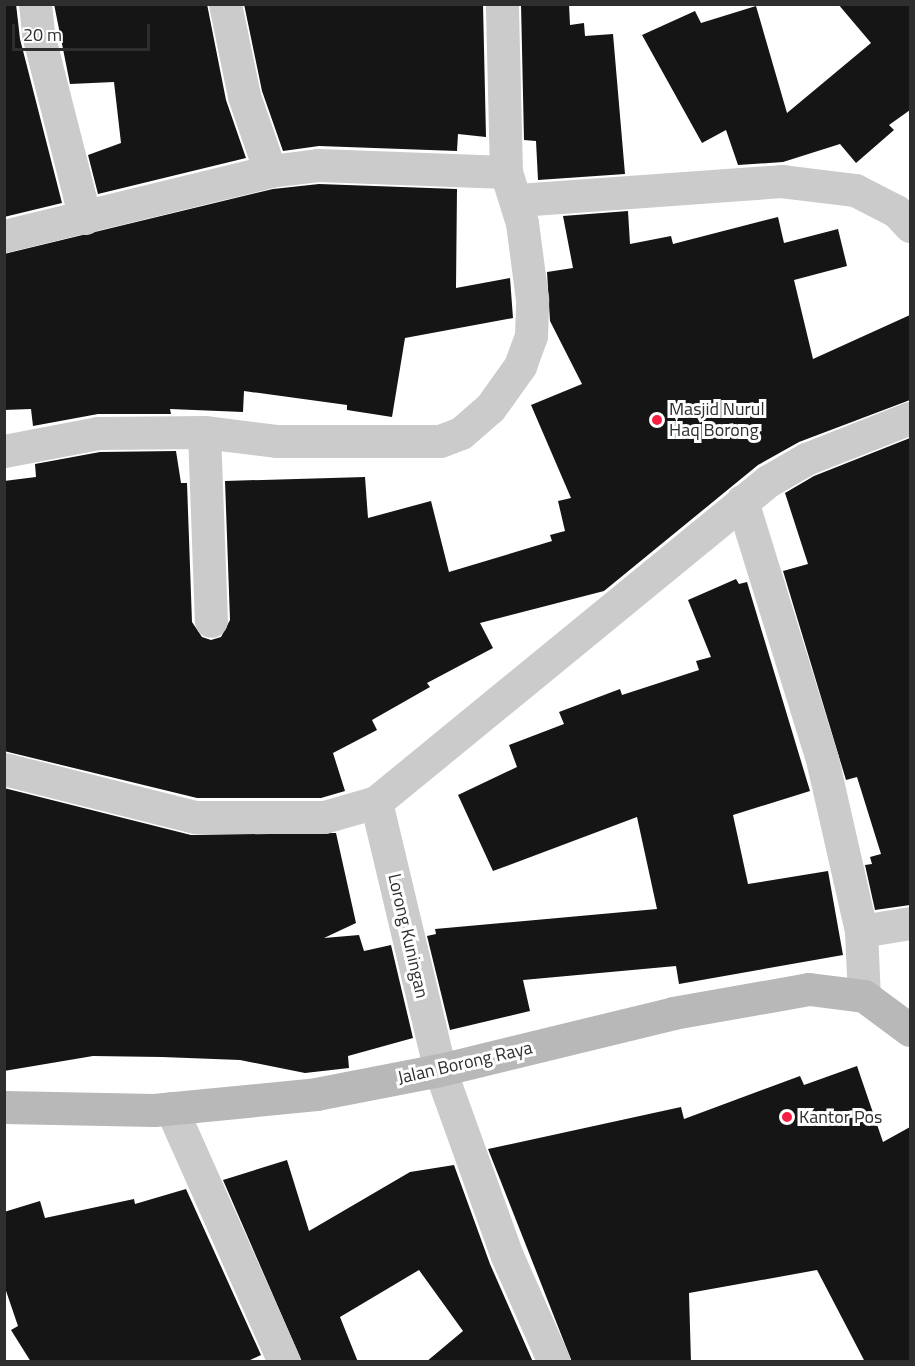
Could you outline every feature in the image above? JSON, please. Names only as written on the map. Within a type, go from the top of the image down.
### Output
[{"type":"main road","name":"Jalan Borong Raya","points":[[4,1107],[171,1108],[316,1094],[440,1070],[673,1013],[809,989],[864,996],[910,1030]]},
{"type":"street","points":[[35,4],[38,34],[85,218]]},
{"type":"street","points":[[225,4],[244,96],[270,171]]},
{"type":"street","points":[[4,451],[98,433],[204,432],[277,441],[440,441],[461,434],[490,408],[520,366],[531,336],[532,299],[512,186],[502,4]]},
{"type":"street","points":[[4,236],[270,171],[318,165],[512,186],[782,180],[855,190],[896,211],[910,226]]},
{"type":"street","points":[[4,769],[195,817],[324,817],[375,802],[742,501],[806,459],[910,418]]},
{"type":"street","points":[[204,432],[211,621]]},
{"type":"street","points":[[742,501],[822,759],[861,931],[864,996]]},
{"type":"street","name":"Lorong Kuningan","points":[[375,802],[440,1070],[507,1256],[554,1362]]},
{"type":"street","points":[[861,931],[910,923]]},
{"type":"street","points":[[171,1108],[284,1362]]},
{"type":"building","points":[[4,4],[16,4],[20,39],[62,203],[4,217]]},
{"type":"building","points":[[54,4],[207,4],[226,100],[246,158],[98,194],[88,155],[121,143],[114,82],[70,84]]},
{"type":"building","points":[[244,4],[483,4],[486,137],[458,134],[457,151],[319,146],[283,151],[262,91]]},
{"type":"building","points":[[521,4],[569,4],[570,25],[584,23],[585,36],[613,34],[625,174],[538,180],[536,141],[524,140]]},
{"type":"building","points":[[838,4],[910,4],[910,110],[889,125],[894,130],[856,163],[840,144],[783,162],[738,165],[726,130],[702,143],[642,35],[695,11],[701,23],[756,6],[787,113],[871,43]]},
{"type":"building","points":[[319,184],[457,189],[456,288],[510,278],[513,318],[405,338],[392,417],[347,410],[347,405],[244,391],[243,412],[170,409],[171,414],[98,414],[33,426],[31,409],[4,410],[4,254],[273,189]]},
{"type":"building","points":[[628,211],[630,244],[671,236],[673,244],[778,217],[784,243],[838,229],[847,266],[794,280],[813,359],[910,315],[910,400],[799,442],[758,465],[604,591],[480,623],[493,648],[427,683],[430,687],[372,720],[377,730],[333,753],[345,791],[321,798],[197,798],[4,751],[4,481],[36,477],[35,464],[100,452],[176,451],[181,483],[187,483],[192,622],[202,637],[211,640],[221,637],[230,620],[225,481],[365,477],[368,518],[431,501],[449,572],[552,541],[550,535],[565,531],[558,501],[571,498],[531,405],[582,384],[550,321],[547,272],[573,268],[563,216]]},
{"type":"building","points":[[910,438],[910,905],[875,910],[865,865],[872,864],[870,857],[881,854],[857,777],[846,780],[783,571],[808,564],[785,493],[814,476]]},
{"type":"building","points":[[736,579],[739,584],[747,582],[810,791],[733,815],[748,884],[828,871],[843,955],[679,984],[676,966],[523,980],[530,1011],[450,1030],[427,936],[436,934],[435,929],[657,909],[637,817],[493,871],[458,795],[517,767],[509,745],[564,724],[559,712],[620,689],[622,695],[699,670],[696,661],[711,657],[688,600]]},
{"type":"building","points":[[4,788],[191,835],[336,833],[356,923],[324,938],[359,935],[364,951],[391,945],[413,1038],[348,1056],[349,1068],[305,1073],[240,1060],[93,1056],[4,1071]]},
{"type":"building","points":[[857,1066],[883,1142],[910,1127],[910,1362],[865,1362],[817,1270],[689,1293],[691,1362],[572,1362],[488,1149],[681,1107],[684,1119],[800,1076],[804,1085]]},
{"type":"building","points":[[287,1160],[309,1231],[410,1172],[454,1165],[490,1264],[533,1362],[426,1362],[463,1331],[419,1270],[340,1317],[358,1362],[302,1362],[223,1180]]},
{"type":"building","points":[[186,1189],[261,1355],[246,1362],[31,1362],[11,1330],[18,1326],[4,1285],[4,1212],[40,1201],[45,1218],[134,1199],[135,1204]]},
{"type":"place","name":"Masjid Nurul Haq Borong","points":[[657,420]]},
{"type":"place","name":"Kantor Pos","points":[[787,1117]]}]
